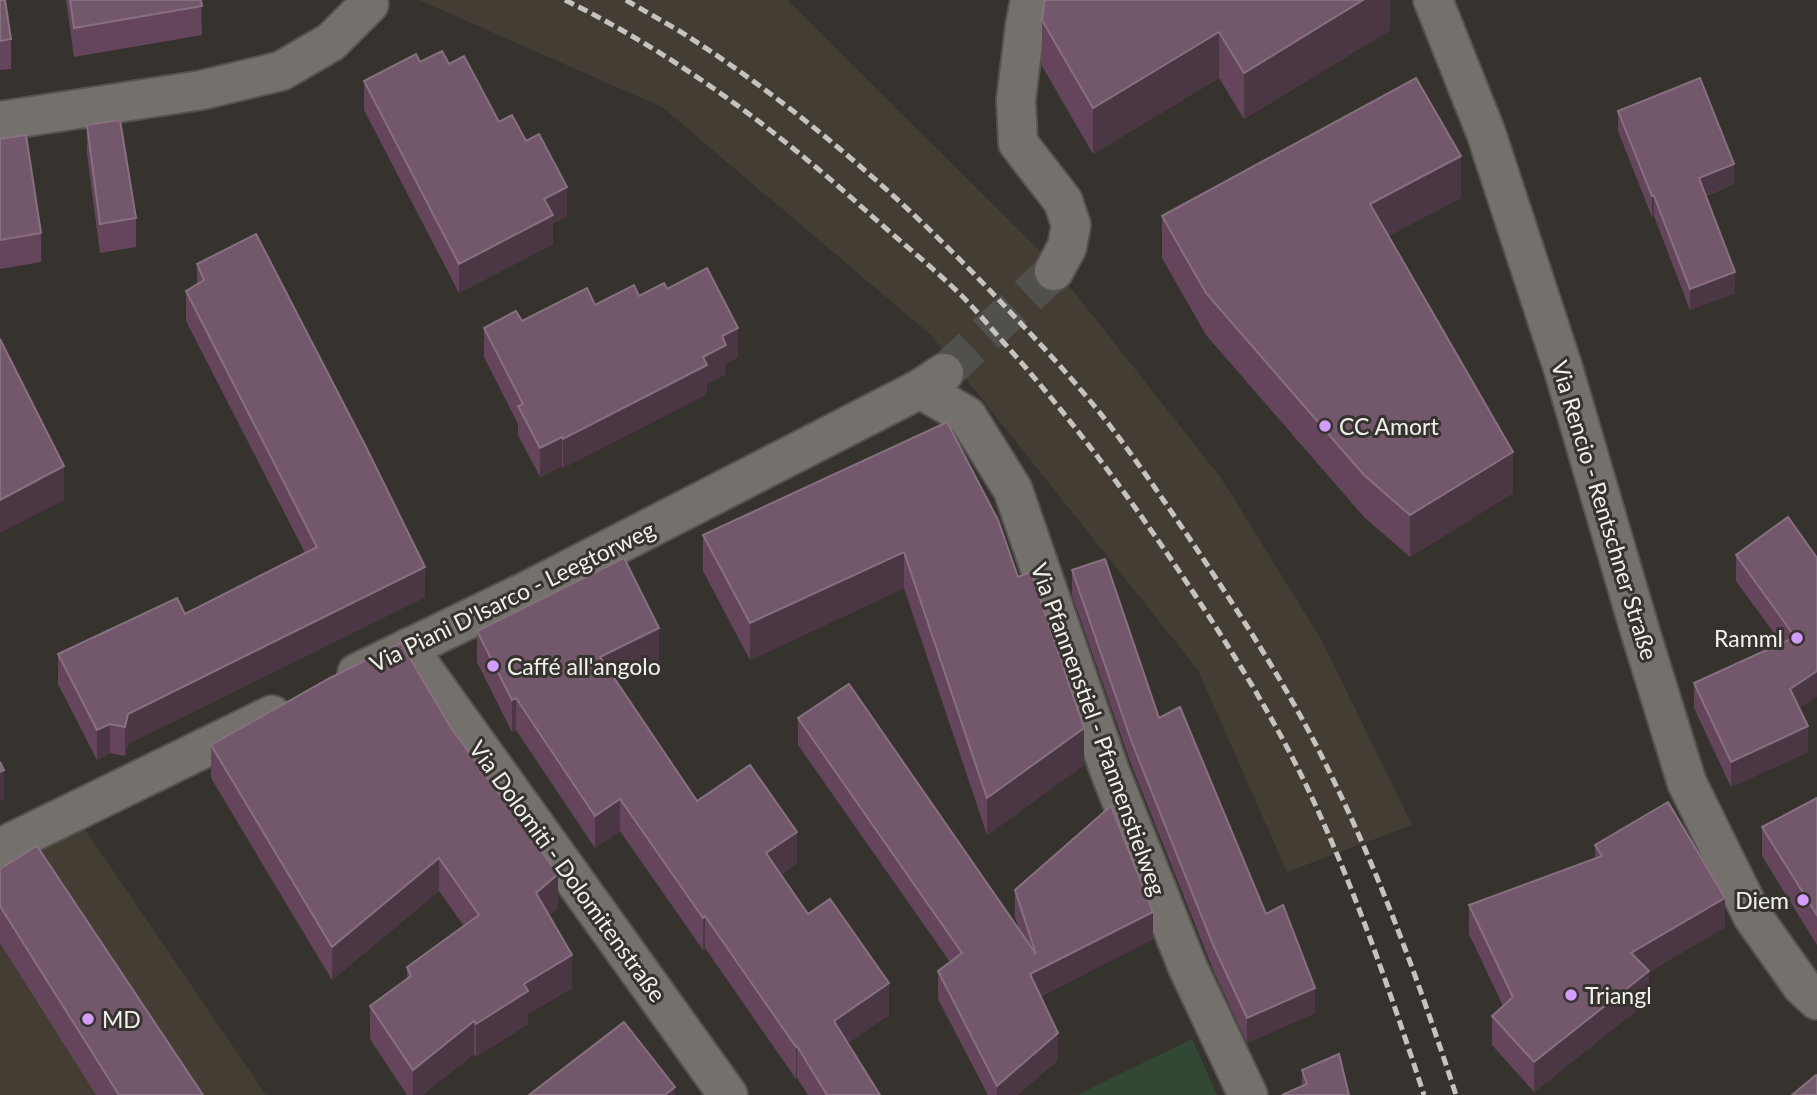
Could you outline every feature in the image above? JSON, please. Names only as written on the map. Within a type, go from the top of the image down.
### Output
[{"type":"street","points":[[1030,0],[1024,26],[1016,100],[1018,143],[1063,201],[1071,225],[1067,247],[1055,271]]},
{"type":"street","name":"Via Rencio - Rentschner Straße","points":[[1433,0],[1486,134],[1559,355],[1687,783],[1753,918],[1802,986],[1817,1000]]},
{"type":"street","points":[[0,121],[202,90],[281,71],[331,42],[369,4]]},
{"type":"street","name":"Via Piani D'Isarco - Leegtorweg","points":[[0,848],[531,589],[932,381]]},
{"type":"street","name":"Via Pfannenstiel - Pfannenstielweg","points":[[932,381],[967,416],[1013,489],[1110,772],[1188,968],[1248,1095]]},
{"type":"street","name":"Via Dolomiti - Dolomitenstraße","points":[[408,648],[728,1095]]},
{"type":"shaded area","points":[[419,0],[787,0],[1048,259],[1221,478],[1320,637],[1412,825],[1287,872],[1198,670],[931,335],[662,107]]},
{"type":"shaded area","points":[[73,812],[266,1095],[0,1095],[0,847]]},
{"type":"green space","points":[[1192,1039],[1217,1095],[1077,1095]]},
{"type":"building","points":[[0,0],[5,0],[11,39],[0,41]]},
{"type":"building","points":[[70,0],[201,0],[202,6],[74,28]]},
{"type":"building","points":[[1045,0],[1363,0],[1244,73],[1219,32],[1093,108],[1042,20]]},
{"type":"building","points":[[442,51],[449,64],[464,56],[499,122],[512,115],[526,141],[539,134],[567,187],[544,199],[553,215],[459,264],[364,81],[416,54],[420,62]]},
{"type":"building","points":[[1416,78],[1461,156],[1370,204],[1513,452],[1410,515],[1364,475],[1206,293],[1162,216]]},
{"type":"building","points":[[1700,78],[1734,164],[1699,178],[1735,272],[1690,289],[1618,111]]},
{"type":"building","points":[[120,120],[136,218],[100,224],[87,125]]},
{"type":"building","points":[[26,135],[41,233],[0,240],[0,139]]},
{"type":"building","points":[[256,234],[425,567],[128,714],[125,727],[110,724],[97,730],[58,654],[177,598],[185,614],[317,547],[186,291],[204,280],[197,264]]},
{"type":"building","points":[[707,268],[738,328],[722,336],[726,345],[703,357],[707,365],[563,439],[562,437],[540,448],[518,406],[523,404],[484,328],[516,311],[522,321],[587,288],[595,305],[634,285],[639,296],[664,283],[667,289]]},
{"type":"building","points":[[0,339],[64,466],[0,500]]},
{"type":"building","points":[[947,422],[998,520],[1018,577],[1031,572],[1084,728],[987,798],[904,552],[750,623],[703,535]]},
{"type":"building","points":[[1788,517],[1817,558],[1817,671],[1790,689],[1808,726],[1731,762],[1694,683],[1795,637],[1736,555]]},
{"type":"building","points":[[624,558],[659,628],[600,657],[697,801],[750,765],[797,832],[766,853],[808,914],[830,899],[889,983],[834,1021],[880,1095],[827,1095],[797,1046],[620,799],[595,816],[516,698],[512,700],[477,631]]},
{"type":"building","points":[[1105,559],[1159,718],[1180,707],[1266,914],[1283,905],[1315,988],[1247,1018],[1214,947],[1131,740],[1072,570]]},
{"type":"building","points":[[401,643],[451,728],[558,874],[536,893],[572,955],[524,984],[528,991],[476,1024],[474,1021],[413,1070],[370,1006],[411,976],[407,967],[479,915],[439,858],[332,947],[211,745],[330,678]]},
{"type":"building","points":[[849,684],[1036,954],[1015,890],[1111,806],[1153,912],[1030,974],[1058,1033],[997,1086],[938,971],[962,953],[798,718]]},
{"type":"building","points":[[1817,798],[1817,915],[1762,827]]},
{"type":"building","points":[[1668,802],[1725,898],[1631,953],[1649,971],[1534,1062],[1492,1016],[1513,997],[1469,905],[1602,856],[1595,845]]},
{"type":"building","name":"MD","points":[[37,846],[203,1095],[119,1095],[0,906],[0,869]]},
{"type":"building","points":[[624,1022],[675,1087],[665,1095],[529,1095]]},
{"type":"building","points":[[1339,1054],[1349,1095],[1282,1095],[1307,1084],[1302,1070]]},
{"type":"building","points":[[1816,1075],[1817,1095],[1792,1095]]},
{"type":"tunnel","points":[[944,373],[1054,271]]},
{"type":"railway","points":[[565,0],[645,44],[722,94],[830,179],[961,295],[1080,434],[1151,529],[1225,641],[1282,737],[1324,824],[1356,901],[1424,1095]]},
{"type":"railway","points":[[626,0],[681,32],[771,94],[897,199],[1026,329],[1111,427],[1235,607],[1316,744],[1383,892],[1456,1095]]},
{"type":"place","name":"CC Amort","points":[[1325,426]]},
{"type":"place","name":"Ramml","points":[[1797,638]]},
{"type":"place","name":"Caffé all'angolo","points":[[493,666]]},
{"type":"place","name":"Diem","points":[[1803,900]]},
{"type":"place","name":"Triangl","points":[[1571,995]]},
{"type":"place","name":"MD","points":[[88,1019]]}]
